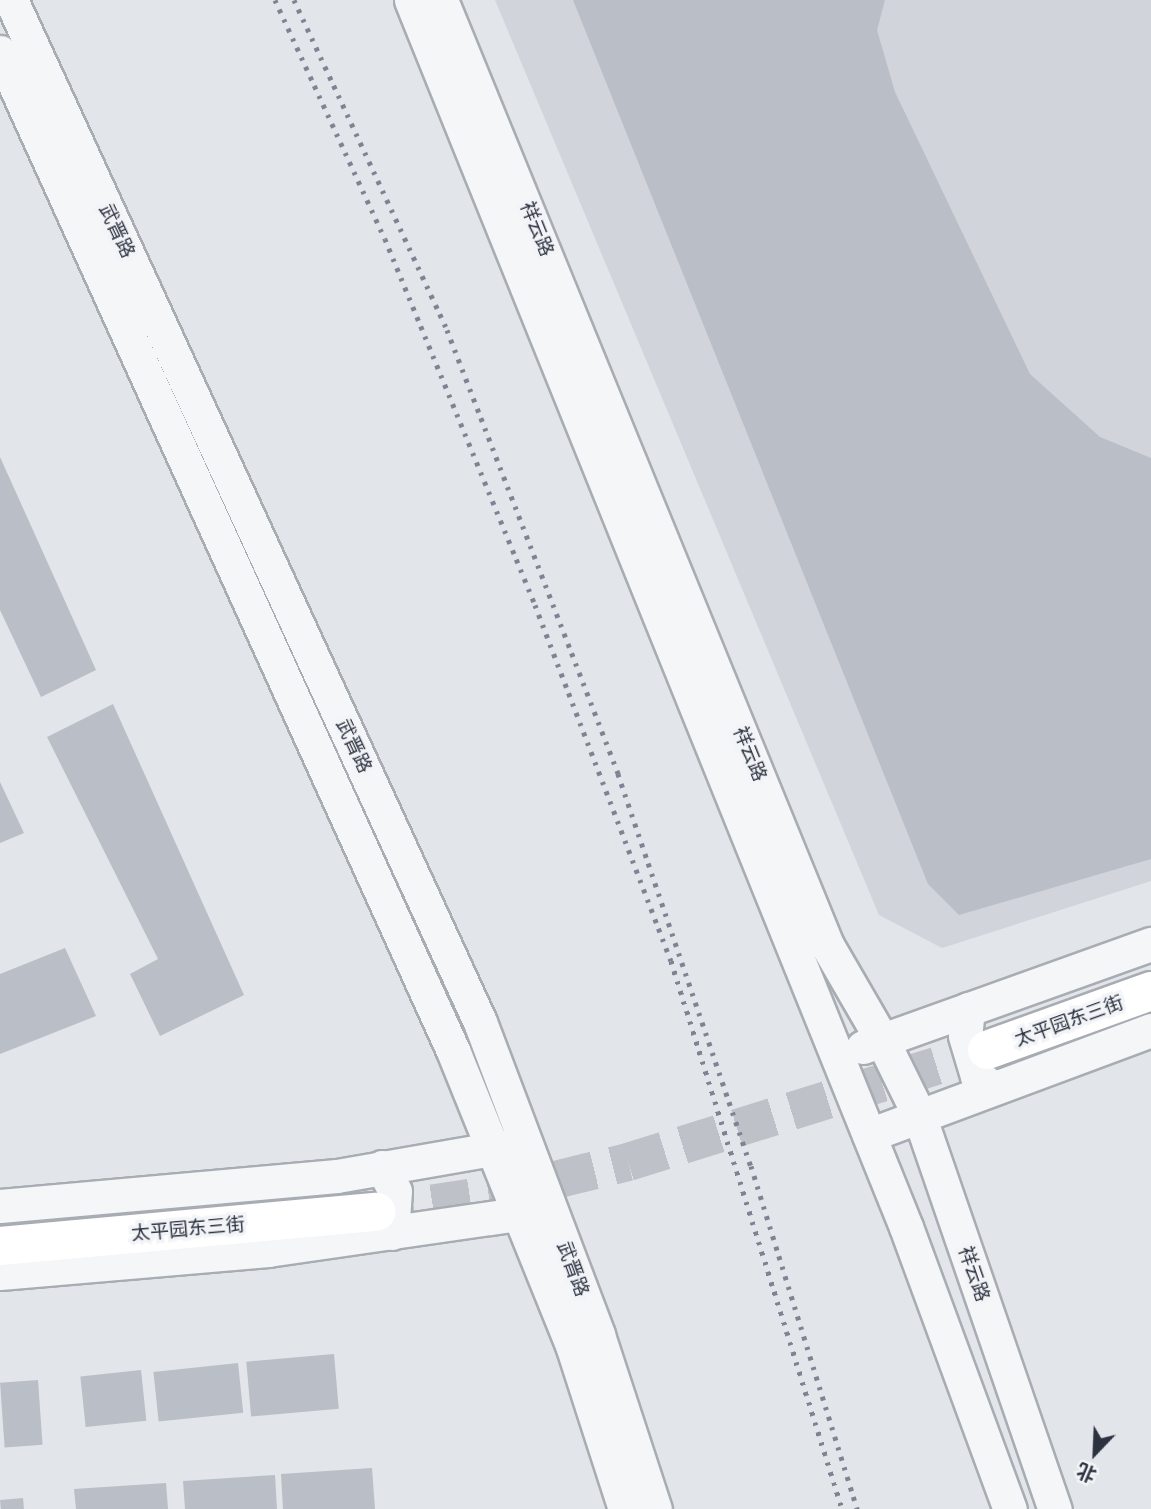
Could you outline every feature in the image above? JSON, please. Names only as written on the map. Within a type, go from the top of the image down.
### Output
[{"type":"main road","name":"太平园东三街","points":[[987,1050],[1151,991]]},
{"type":"main road","name":"太平园东三街","points":[[0,1246],[384,1222]]},
{"type":"street","name":"武晋路","points":[[11,0],[480,1022],[511,1146]]},
{"type":"street","name":"祥云路","points":[[411,0],[869,1135],[1010,1509]]},
{"type":"street","name":"祥云路","points":[[441,0],[827,945],[882,1040],[919,1115],[1055,1509]]},
{"type":"street","name":"武晋路","points":[[0,52],[511,1146],[655,1509]]},
{"type":"street","points":[[837,1057],[1151,944]]},
{"type":"street","points":[[968,1009],[965,1036],[977,1076],[993,1088]]},
{"type":"street","points":[[869,1135],[1151,1030]]},
{"type":"street","points":[[0,1206],[337,1176],[511,1146]]},
{"type":"street","points":[[383,1167],[395,1191],[384,1222]]},
{"type":"street","name":"武晋路","points":[[536,1212],[572,1345],[625,1509]]},
{"type":"street","points":[[0,1273],[268,1250],[384,1222],[536,1212]]},
{"type":"shaded area","points":[[495,0],[1151,0],[1151,881],[942,948],[879,915]]},
{"type":"building","points":[[573,0],[885,0],[877,30],[895,92],[1030,374],[1100,437],[1151,458],[1151,859],[959,915],[928,884]]},
{"type":"building","points":[[0,457],[96,670],[41,697],[0,610]]},
{"type":"building","points":[[113,704],[244,995],[160,1036],[130,974],[158,959],[47,737]]},
{"type":"building","points":[[0,782],[24,833],[0,843]]},
{"type":"building","points":[[65,948],[96,1016],[0,1054],[0,974]]},
{"type":"building","points":[[334,1354],[339,1409],[251,1416],[246,1362]]},
{"type":"building","points":[[238,1363],[243,1413],[159,1422],[153,1372]]},
{"type":"building","points":[[141,1370],[146,1421],[86,1427],[80,1376]]},
{"type":"building","points":[[38,1380],[43,1445],[5,1447],[0,1383]]},
{"type":"building","points":[[372,1468],[375,1509],[283,1509],[281,1474]]},
{"type":"building","points":[[275,1475],[277,1509],[185,1509],[183,1481]]},
{"type":"building","points":[[166,1483],[168,1509],[76,1509],[74,1489]]},
{"type":"building","points":[[23,1498],[24,1509],[1,1509],[0,1500]]},
{"type":"tunnel","points":[[376,1212],[502,1193],[628,1162],[987,1050]]},
{"type":"railway","points":[[275,0],[385,239],[535,605],[671,961],[842,1509]]},
{"type":"railway","points":[[294,0],[447,330],[618,774],[751,1166],[857,1509]]}]
